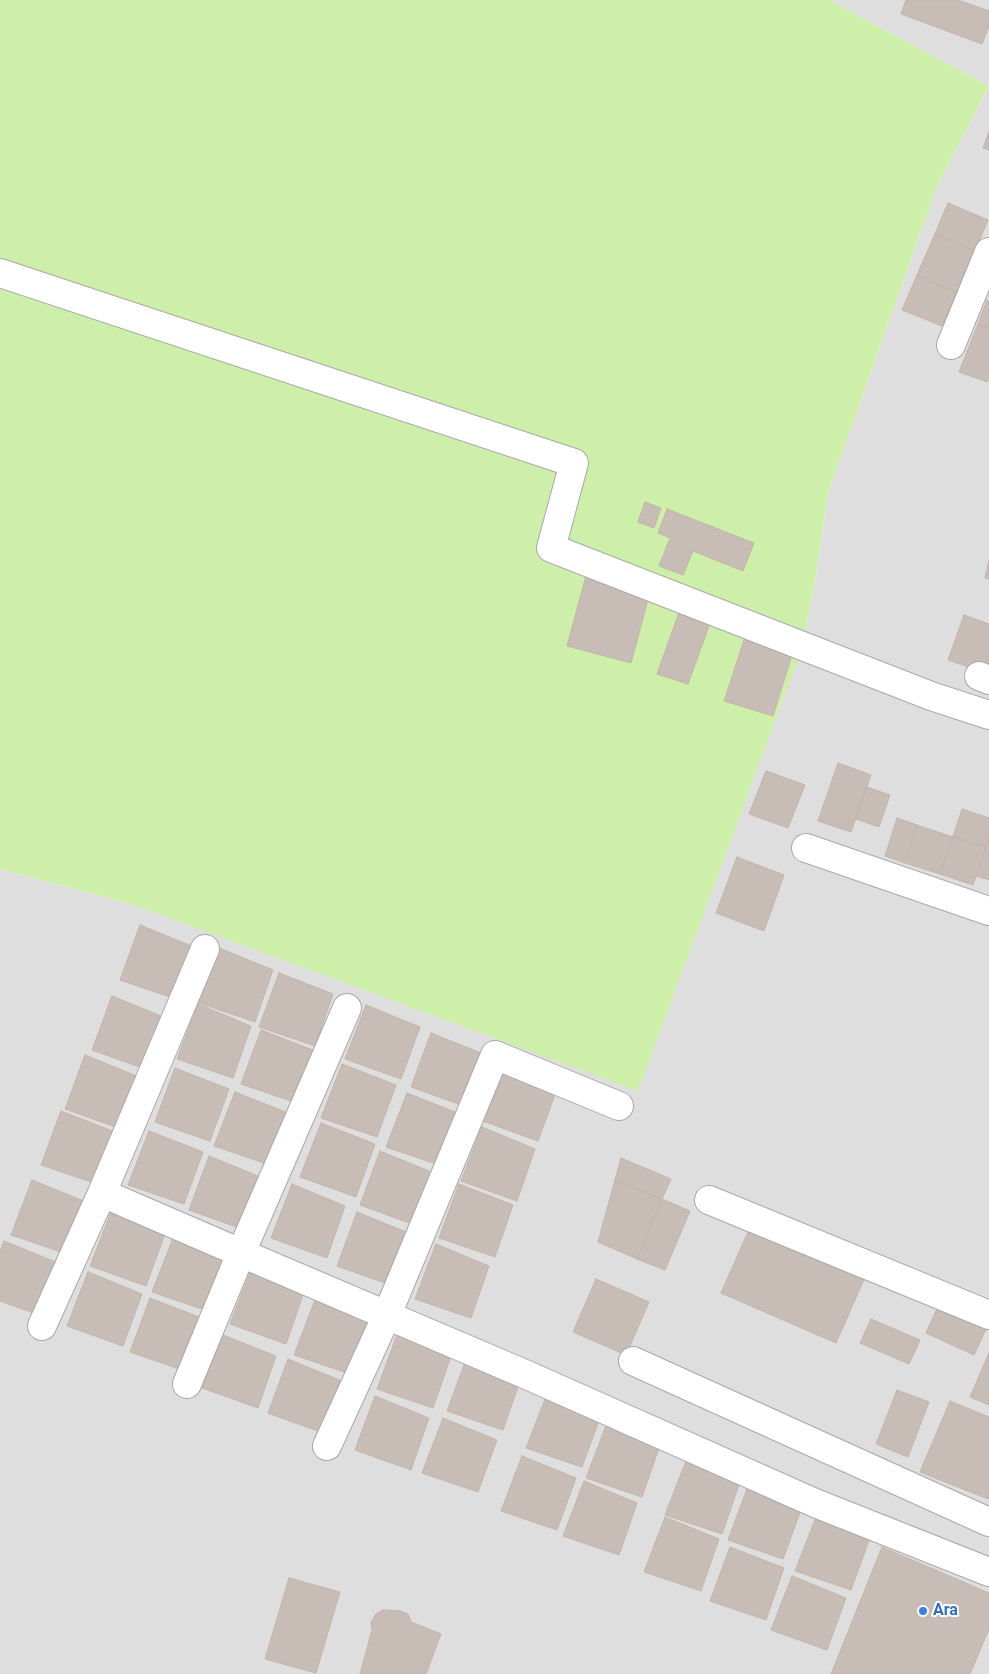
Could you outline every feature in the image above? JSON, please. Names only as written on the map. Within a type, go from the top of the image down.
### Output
[{"type":"street","points":[[951,345],[989,252]]},
{"type":"street","points":[[0,273],[574,463],[551,548],[931,696],[989,715]]},
{"type":"street","points":[[806,848],[989,911]]},
{"type":"street","points":[[42,1326],[102,1193],[205,949]]},
{"type":"street","points":[[187,1384],[240,1254],[347,1008]]},
{"type":"street","points":[[327,1446],[387,1315],[495,1055],[619,1106]]},
{"type":"street","points":[[102,1193],[240,1254],[527,1375],[815,1503],[989,1572]]},
{"type":"street","points":[[709,1200],[989,1315]]},
{"type":"street","points":[[633,1361],[989,1522]]},
{"type":"shaded area","points":[[829,0],[989,0],[989,86]]},
{"type":"shaded area","points":[[989,87],[989,1674],[0,1674],[0,869],[137,906],[803,646],[828,493],[937,186]]},
{"type":"green space","points":[[0,0],[829,0],[989,86],[937,186],[828,493],[803,646],[638,1091],[137,906],[0,869]]},
{"type":"building","points":[[906,0],[958,0],[989,11],[989,26],[982,44],[901,14]]},
{"type":"building","points":[[989,132],[989,150],[983,148]]},
{"type":"building","points":[[948,203],[988,220],[975,251],[935,234]]},
{"type":"building","points":[[935,234],[975,251],[956,293],[917,275]]},
{"type":"building","points":[[917,275],[956,293],[942,326],[902,310]]},
{"type":"building","points":[[987,300],[989,301],[989,328],[978,324]]},
{"type":"building","points":[[978,324],[989,328],[989,378],[987,382],[959,372]]},
{"type":"building","points":[[645,502],[661,508],[654,528],[638,522]]},
{"type":"building","points":[[667,509],[754,543],[743,571],[693,551],[683,575],[659,566],[670,538],[658,533]]},
{"type":"building","points":[[989,560],[989,579],[985,578]]},
{"type":"building","points":[[586,576],[650,592],[631,663],[567,646]]},
{"type":"building","points":[[682,604],[713,615],[688,684],[657,674]]},
{"type":"building","points":[[964,615],[989,624],[989,674],[948,660]]},
{"type":"building","points":[[745,637],[793,652],[773,716],[724,701]]},
{"type":"building","points":[[838,763],[871,775],[851,832],[818,821]]},
{"type":"building","points":[[766,771],[805,785],[788,828],[749,814]]},
{"type":"building","points":[[867,787],[890,795],[879,827],[856,819]]},
{"type":"building","points":[[962,809],[989,818],[989,837],[986,847],[953,837]]},
{"type":"building","points":[[897,818],[917,825],[905,863],[885,856]]},
{"type":"building","points":[[917,825],[953,837],[940,874],[905,863]]},
{"type":"building","points":[[953,837],[986,847],[973,885],[940,874]]},
{"type":"building","points":[[989,837],[989,880],[976,876]]},
{"type":"building","points":[[737,857],[784,875],[764,931],[716,913]]},
{"type":"building","points":[[140,925],[194,947],[176,999],[120,980]]},
{"type":"building","points":[[219,948],[273,970],[255,1022],[199,1003]]},
{"type":"building","points":[[279,973],[333,994],[315,1046],[259,1027]]},
{"type":"building","points":[[112,996],[166,1018],[148,1070],[92,1050]]},
{"type":"building","points":[[198,1004],[251,1026],[233,1078],[177,1059]]},
{"type":"building","points":[[366,1005],[420,1027],[401,1079],[345,1059]]},
{"type":"building","points":[[261,1030],[315,1051],[297,1103],[241,1084]]},
{"type":"building","points":[[431,1033],[486,1055],[467,1107],[411,1087]]},
{"type":"building","points":[[85,1055],[139,1077],[121,1129],[65,1109]]},
{"type":"building","points":[[342,1064],[396,1085],[377,1137],[321,1118]]},
{"type":"building","points":[[175,1068],[229,1089],[210,1141],[155,1122]]},
{"type":"building","points":[[503,1068],[557,1089],[538,1141],[483,1121]]},
{"type":"building","points":[[235,1092],[288,1113],[270,1165],[214,1146]]},
{"type":"building","points":[[407,1093],[460,1114],[442,1166],[386,1147]]},
{"type":"building","points":[[61,1111],[115,1132],[97,1184],[41,1165]]},
{"type":"building","points":[[321,1123],[375,1144],[356,1197],[300,1177]]},
{"type":"building","points":[[482,1127],[535,1149],[517,1201],[461,1181]]},
{"type":"building","points":[[149,1131],[203,1152],[184,1204],[128,1185]]},
{"type":"building","points":[[380,1151],[434,1173],[415,1225],[360,1205]]},
{"type":"building","points":[[209,1156],[263,1178],[245,1230],[189,1210]]},
{"type":"building","points":[[621,1158],[671,1179],[662,1199],[615,1180]]},
{"type":"building","points":[[32,1180],[86,1202],[67,1254],[11,1235]]},
{"type":"building","points":[[615,1180],[662,1199],[637,1259],[598,1242]]},
{"type":"building","points":[[292,1184],[345,1206],[327,1258],[271,1238]]},
{"type":"building","points":[[459,1184],[513,1205],[495,1257],[439,1238]]},
{"type":"building","points":[[662,1199],[690,1211],[665,1270],[637,1259]]},
{"type":"building","points":[[111,1212],[165,1234],[146,1286],[90,1266]]},
{"type":"building","points":[[357,1212],[411,1234],[393,1286],[337,1266]]},
{"type":"building","points":[[751,1225],[866,1275],[836,1343],[721,1293]]},
{"type":"building","points":[[173,1238],[227,1259],[208,1311],[152,1292]]},
{"type":"building","points":[[4,1241],[58,1263],[39,1315],[0,1301],[0,1252]]},
{"type":"building","points":[[436,1244],[489,1266],[471,1318],[415,1299]]},
{"type":"building","points":[[251,1270],[304,1292],[286,1344],[230,1324]]},
{"type":"building","points":[[88,1272],[142,1294],[123,1346],[67,1326]]},
{"type":"building","points":[[596,1279],[649,1302],[626,1355],[573,1332]]},
{"type":"building","points":[[150,1298],[204,1319],[185,1371],[130,1352]]},
{"type":"building","points":[[315,1300],[368,1322],[350,1374],[294,1355]]},
{"type":"building","points":[[939,1304],[988,1325],[974,1355],[926,1333]]},
{"type":"building","points":[[871,1319],[920,1340],[909,1364],[860,1343]]},
{"type":"building","points":[[223,1335],[276,1356],[258,1408],[202,1388]]},
{"type":"building","points":[[397,1335],[451,1356],[433,1408],[377,1389]]},
{"type":"building","points":[[989,1353],[989,1405],[970,1397]]},
{"type":"building","points":[[467,1357],[521,1378],[503,1430],[447,1411]]},
{"type":"building","points":[[288,1359],[342,1381],[323,1433],[268,1413]]},
{"type":"building","points":[[897,1390],[929,1402],[908,1457],[876,1444]]},
{"type":"building","points":[[547,1394],[601,1415],[582,1467],[526,1448]]},
{"type":"building","points":[[375,1396],[429,1418],[411,1470],[355,1450]]},
{"type":"building","points":[[950,1401],[989,1417],[988,1499],[920,1472]]},
{"type":"building","points":[[443,1418],[497,1440],[478,1492],[422,1473]]},
{"type":"building","points":[[607,1423],[660,1445],[642,1497],[586,1478]]},
{"type":"building","points":[[522,1456],[576,1478],[557,1530],[501,1511]]},
{"type":"building","points":[[686,1461],[740,1482],[722,1534],[665,1515]]},
{"type":"building","points":[[584,1481],[637,1503],[619,1555],[563,1536]]},
{"type":"building","points":[[748,1486],[802,1507],[783,1559],[728,1540]]},
{"type":"building","points":[[665,1517],[719,1539],[701,1591],[644,1572]]},
{"type":"building","points":[[816,1517],[870,1538],[851,1590],[795,1571]]},
{"type":"building","points":[[730,1547],[784,1568],[766,1620],[710,1601]]},
{"type":"building","name":"Ara","points":[[882,1547],[989,1593],[989,1629],[970,1674],[831,1674]]},
{"type":"building","points":[[792,1576],[846,1598],[827,1650],[771,1630]]},
{"type":"building","points":[[289,1578],[340,1592],[316,1673],[265,1659]]},
{"type":"building","points":[[383,1610],[401,1611],[408,1614],[411,1622],[441,1634],[426,1674],[360,1674],[372,1630],[371,1622],[376,1614]]},
{"type":"place","name":"Ara","points":[[923,1611]]}]
